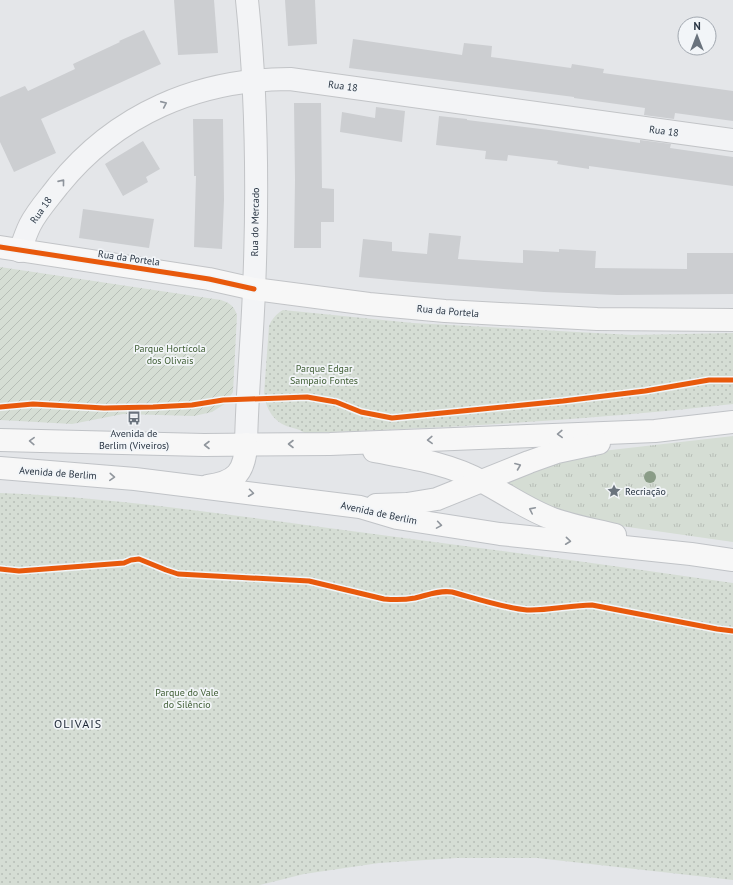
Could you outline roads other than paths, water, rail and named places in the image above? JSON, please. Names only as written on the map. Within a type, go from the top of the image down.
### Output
[{"type":"main road","name":"Rua da Portela","points":[[10,249],[216,280],[254,289],[369,304],[521,316],[597,319],[733,320]]},
{"type":"main road","points":[[0,440],[134,444],[330,444],[655,431],[733,422]]},
{"type":"main road","points":[[360,507],[379,504],[407,504],[438,499],[557,452],[655,431]]},
{"type":"main road","points":[[198,487],[224,482],[235,477],[241,470],[244,463],[246,444]]},
{"type":"main road","points":[[330,444],[428,461],[446,466],[482,481],[516,502],[554,519],[691,554]]},
{"type":"main road","name":"Avenida de Berlim","points":[[0,468],[135,478],[360,507],[397,518],[500,534],[691,554],[733,560]]},
{"type":"street","name":"Rua do Mercado","points":[[246,444],[247,400],[254,289],[256,161],[253,81],[247,0]]},
{"type":"street","name":"Rua 18","points":[[10,249],[65,178],[88,153],[106,137],[126,124],[167,103],[212,89],[253,81],[290,79],[733,140]]},
{"type":"place","name":"Avenida de Berlim (Viveiros)","points":[[134,418]]},
{"type":"place","name":"Recriação","points":[[614,491]]},
{"type":"district","name":"OLIVAIS","points":[[78,723]]},
{"type":"park label","name":"Parque Hortícola dos Olivais","points":[[170,354]]},
{"type":"park label","name":"Parque Edgar Sampaio Fontes","points":[[324,374]]},
{"type":"park label","name":"Parque do Vale do Silêncio","points":[[187,698]]}]
